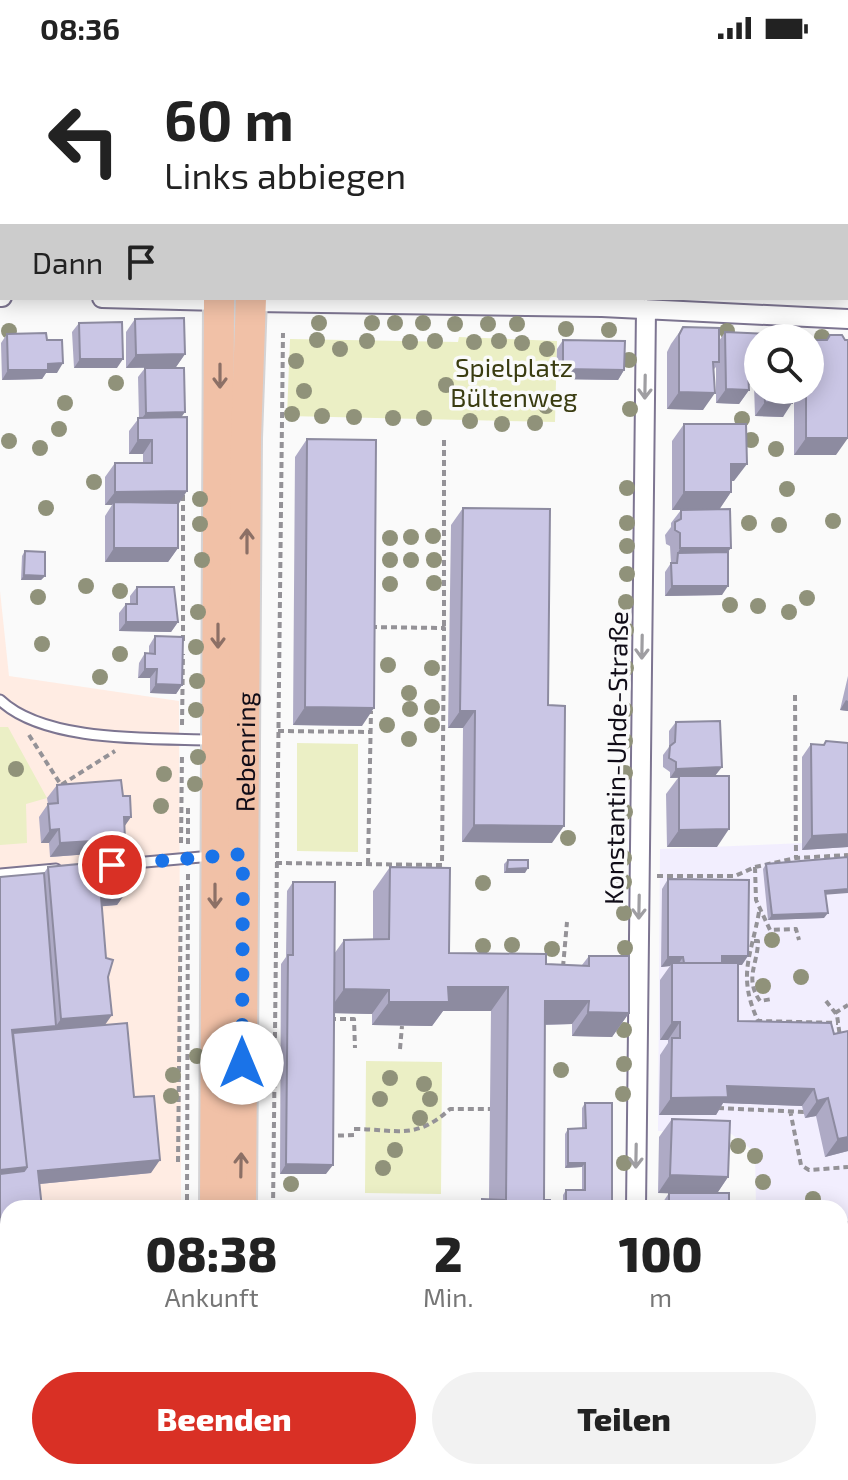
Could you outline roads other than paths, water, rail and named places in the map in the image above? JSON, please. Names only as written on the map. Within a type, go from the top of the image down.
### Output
[{"type":"main road","name":"Rebenring","points":[[219,300],[217,740],[229,855],[241,1200]]},
{"type":"main road","name":"Rebenring","points":[[215,1200],[251,300]]},
{"type":"street","points":[[251,300],[602,302],[646,309],[848,319]]},
{"type":"street","name":"Konstantin-Uhde-Straße","points":[[636,1200],[646,309]]},
{"type":"lane","points":[[0,700],[16,715],[82,732],[217,740]]},
{"type":"lane","points":[[108,865],[229,855]]},
{"type":"lane","points":[[0,874],[61,869]]},
{"type":"park label","name":"Spielplatz Bültenweg","points":[[514,381]]}]
